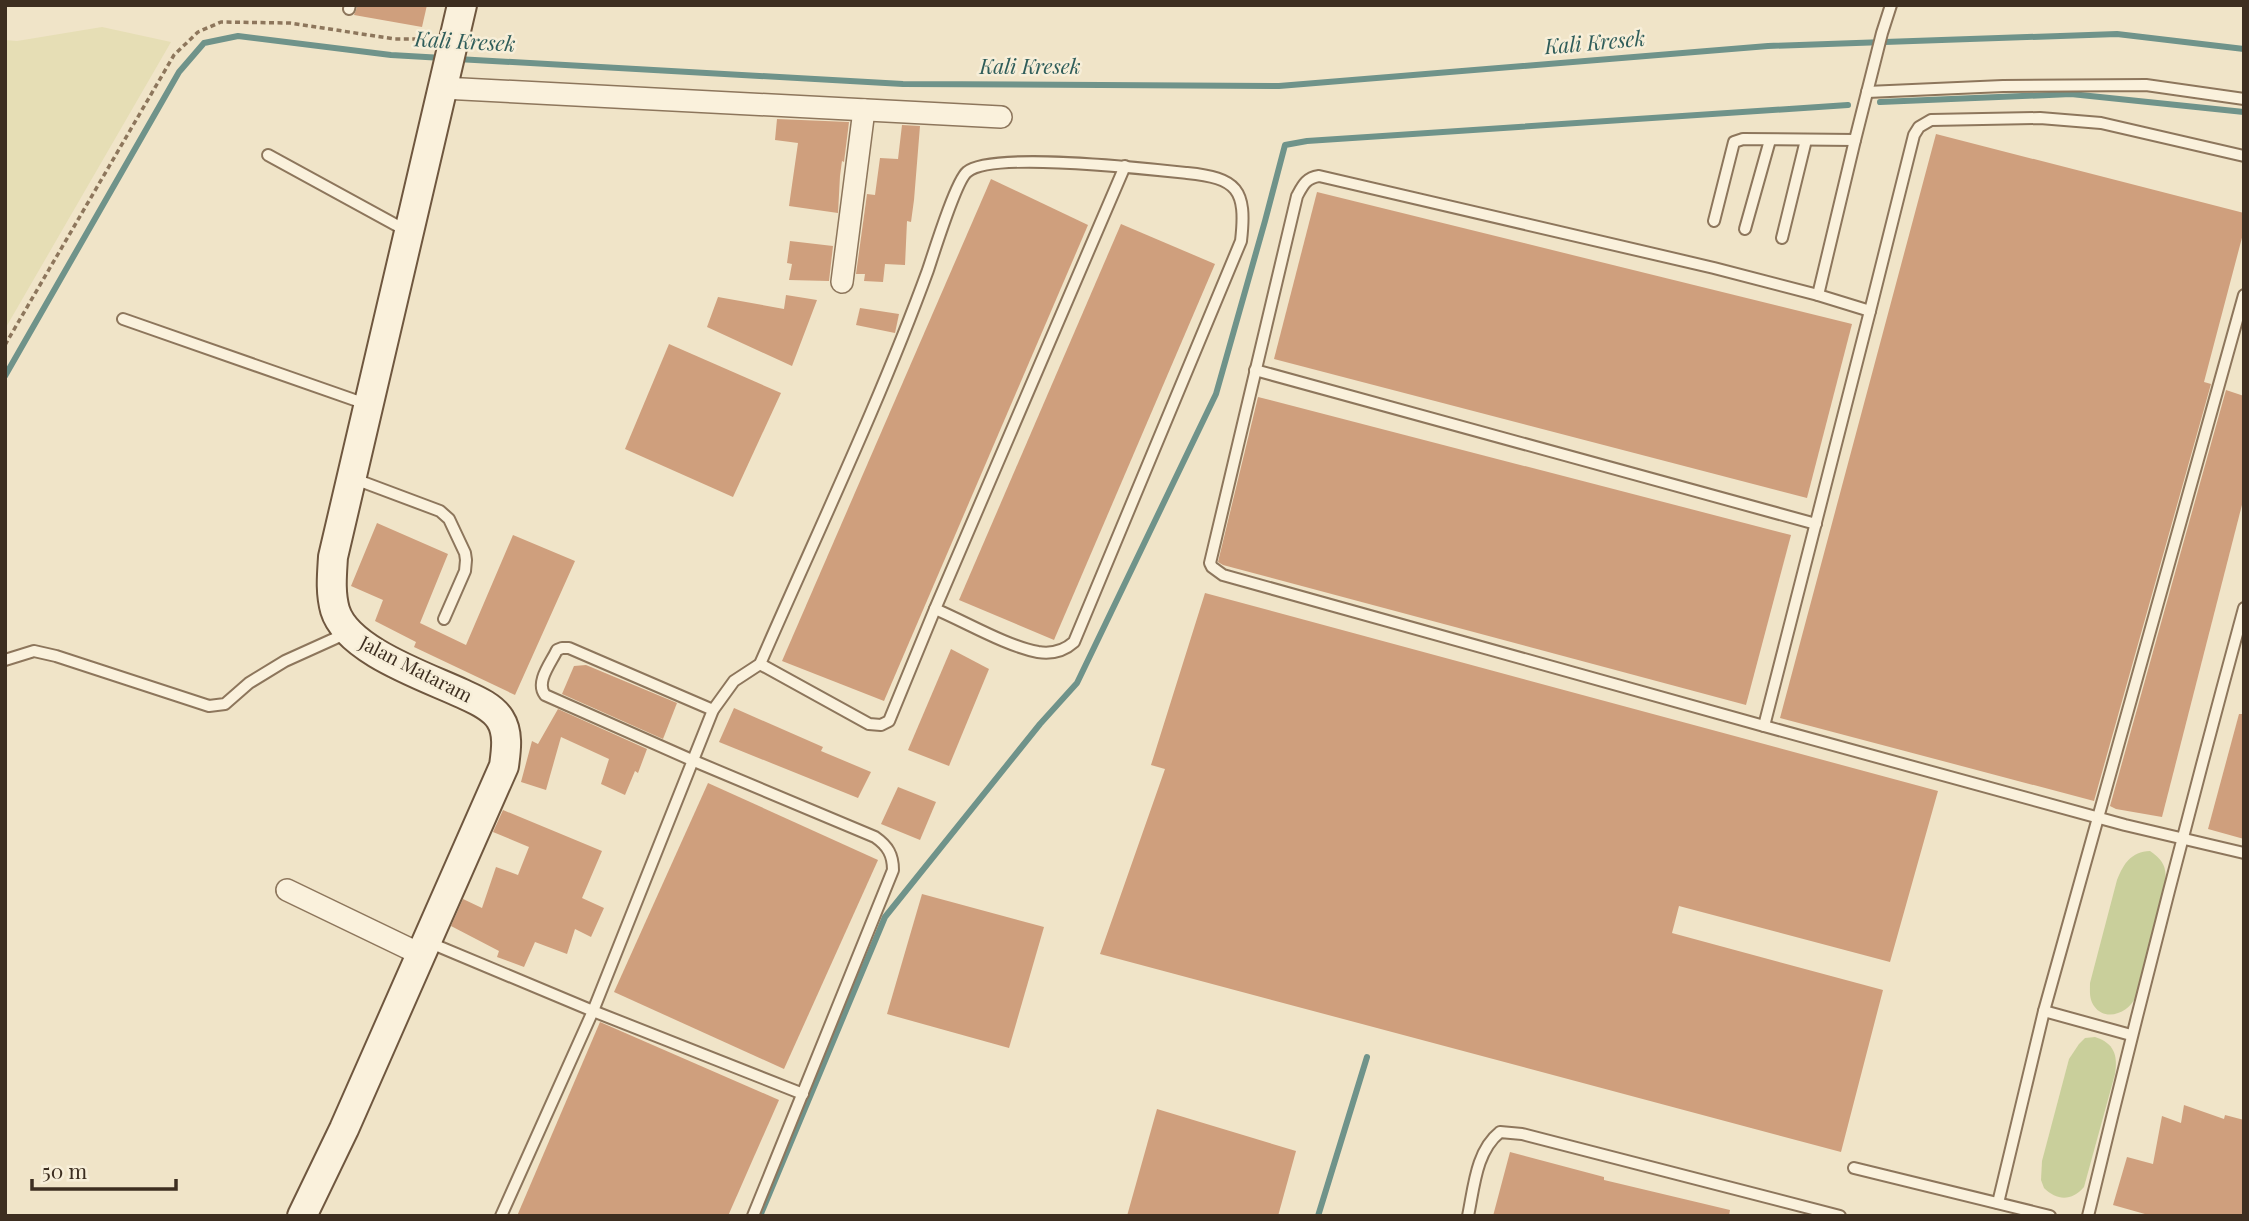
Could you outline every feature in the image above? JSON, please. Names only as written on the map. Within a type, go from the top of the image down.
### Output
[{"type":"main road","name":"Jalan Mataram","points":[[302,1216],[344,1129],[504,766],[507,739],[500,719],[483,704],[371,650],[348,633],[335,611],[331,584],[333,557],[462,5]]},
{"type":"street","points":[[444,85],[1001,117]]},
{"type":"street","points":[[842,282],[864,110]]},
{"type":"street","points":[[287,890],[423,947]]},
{"type":"lane","points":[[1818,295],[1854,140],[1891,5]]},
{"type":"lane","points":[[1867,92],[2003,86],[2146,85],[2244,99]]},
{"type":"lane","points":[[1764,726],[1914,135],[1919,127],[1931,120],[2040,118],[2101,122],[2244,156]]},
{"type":"lane","points":[[1714,221],[1734,142],[1743,139],[1854,140]]},
{"type":"lane","points":[[1745,229],[1770,140]]},
{"type":"lane","points":[[1782,238],[1806,140]]},
{"type":"lane","points":[[268,155],[410,232]]},
{"type":"lane","points":[[501,1216],[593,1011],[713,710],[734,681],[760,664],[905,334],[960,181],[966,172],[977,166],[1017,161],[1125,166],[1215,176],[1232,184],[1240,198],[1243,219],[1241,241],[1074,642],[1057,652],[1040,652],[1020,647],[935,609]]},
{"type":"lane","points":[[760,664],[869,724],[881,725],[890,721],[935,609],[1125,166]]},
{"type":"lane","points":[[1870,311],[1714,268],[1319,176],[1306,181],[1297,196],[1210,555],[1212,567],[1223,575],[1764,726],[2126,825],[2244,853]]},
{"type":"lane","points":[[1998,1203],[2044,1011],[2244,295]]},
{"type":"lane","points":[[123,319],[369,405]]},
{"type":"lane","points":[[1255,370],[1816,524]]},
{"type":"lane","points":[[352,478],[440,511],[449,519],[466,560],[465,571],[444,619]]},
{"type":"lane","points":[[2088,1216],[2131,1035],[2244,608]]},
{"type":"lane","points":[[5,660],[34,651],[209,706],[225,704],[249,683],[285,662],[348,633]]},
{"type":"lane","points":[[713,710],[569,648],[558,650],[541,682],[544,695],[875,838],[890,850],[893,870],[753,1216]]},
{"type":"lane","points":[[423,947],[803,1094]]},
{"type":"lane","points":[[2044,1011],[2131,1035]]},
{"type":"lane","points":[[1468,1216],[1480,1163],[1489,1141],[1500,1132],[1522,1134],[1840,1216]]},
{"type":"lane","points":[[1854,1168],[2050,1216]]},
{"type":"path","points":[[5,345],[174,55],[198,32],[220,22],[290,23],[395,39],[454,42]]},
{"type":"shaded area","points":[[102,27],[171,42],[5,329],[5,40],[17,41]]},
{"type":"green space","points":[[2150,851],[2163,864],[2165,882],[2136,996],[2123,1011],[2105,1014],[2092,1003],[2090,983],[2117,880],[2122,868],[2133,856]]},
{"type":"green space","points":[[2095,1037],[2107,1043],[2113,1051],[2116,1061],[2115,1074],[2084,1187],[2075,1195],[2059,1197],[2044,1188],[2041,1180],[2042,1161],[2069,1059],[2085,1038]]},
{"type":"building","points":[[358,5],[427,5],[422,27],[354,15]]},
{"type":"building","points":[[777,119],[849,122],[840,176],[838,213],[789,206],[798,143],[775,140]]},
{"type":"building","points":[[902,125],[920,126],[911,222],[907,221],[905,265],[885,264],[883,282],[864,281],[865,274],[856,274],[867,194],[875,195],[880,158],[898,159]]},
{"type":"building","points":[[1936,134],[2244,213],[2244,230],[2204,382],[2211,384],[2094,801],[1780,718]]},
{"type":"building","points":[[991,179],[1088,225],[884,701],[782,661]]},
{"type":"building","points":[[1317,192],[1852,324],[1807,498],[1274,359]]},
{"type":"building","points":[[1121,224],[1215,264],[1054,640],[959,600]]},
{"type":"building","points":[[790,241],[833,246],[829,281],[789,280],[792,264],[787,263]]},
{"type":"building","points":[[786,295],[817,300],[792,366],[707,327],[718,297],[784,309]]},
{"type":"building","points":[[860,308],[899,314],[895,333],[856,325]]},
{"type":"building","points":[[669,344],[781,393],[733,497],[625,449]]},
{"type":"building","points":[[2226,390],[2244,396],[2244,497],[2162,817],[2116,809],[2110,806]]},
{"type":"building","points":[[1258,397],[1791,535],[1746,705],[1218,562]]},
{"type":"building","points":[[377,523],[448,554],[420,623],[466,645],[513,535],[575,561],[515,695],[414,647],[416,642],[375,621],[383,600],[351,586]]},
{"type":"building","points":[[1205,593],[1938,791],[1890,962],[1679,906],[1672,933],[1883,990],[1841,1152],[1100,954],[1165,769],[1151,765]]},
{"type":"building","points":[[951,649],[989,669],[949,766],[908,750]]},
{"type":"building","points":[[586,665],[677,703],[663,739],[562,694],[574,666]]},
{"type":"building","points":[[734,708],[823,747],[821,751],[871,772],[858,798],[719,742]]},
{"type":"building","points":[[558,709],[647,749],[638,773],[635,771],[625,795],[601,784],[609,759],[561,737],[546,790],[521,782],[532,741],[538,744]]},
{"type":"building","points":[[2239,714],[2244,714],[2244,839],[2208,829]]},
{"type":"building","points":[[708,783],[878,860],[784,1069],[614,992]]},
{"type":"building","points":[[898,787],[936,802],[920,840],[881,824]]},
{"type":"building","points":[[503,810],[602,851],[582,898],[604,908],[591,937],[575,929],[567,954],[535,942],[524,967],[497,957],[499,951],[451,926],[463,899],[482,908],[496,867],[518,875],[529,847],[493,832]]},
{"type":"building","points":[[922,894],[1044,927],[1009,1048],[887,1014]]},
{"type":"building","points":[[600,1022],[779,1100],[728,1216],[517,1216]]},
{"type":"building","points":[[2184,1105],[2224,1119],[2225,1115],[2244,1120],[2244,1216],[2152,1216],[2113,1205],[2127,1157],[2153,1164],[2162,1116],[2181,1123]]},
{"type":"building","points":[[1157,1109],[1296,1151],[1278,1216],[1127,1216]]},
{"type":"building","points":[[1510,1152],[1604,1177],[1604,1180],[1730,1210],[1729,1216],[1493,1216]]},
{"type":"waterway","name":"Kali Kresek","points":[[457,59],[903,84],[1279,86],[1768,46],[2117,34],[2244,49]]},
{"type":"waterway","name":"Kali Kresek","points":[[5,376],[179,72],[204,43],[238,36],[391,55],[443,58]]},
{"type":"waterway","points":[[1880,102],[2071,94],[2244,112]]},
{"type":"waterway","points":[[760,1216],[885,917],[1040,724],[1077,683],[1216,394],[1285,145],[1307,141],[1848,105]]},
{"type":"waterway","points":[[1318,1216],[1367,1057]]}]
